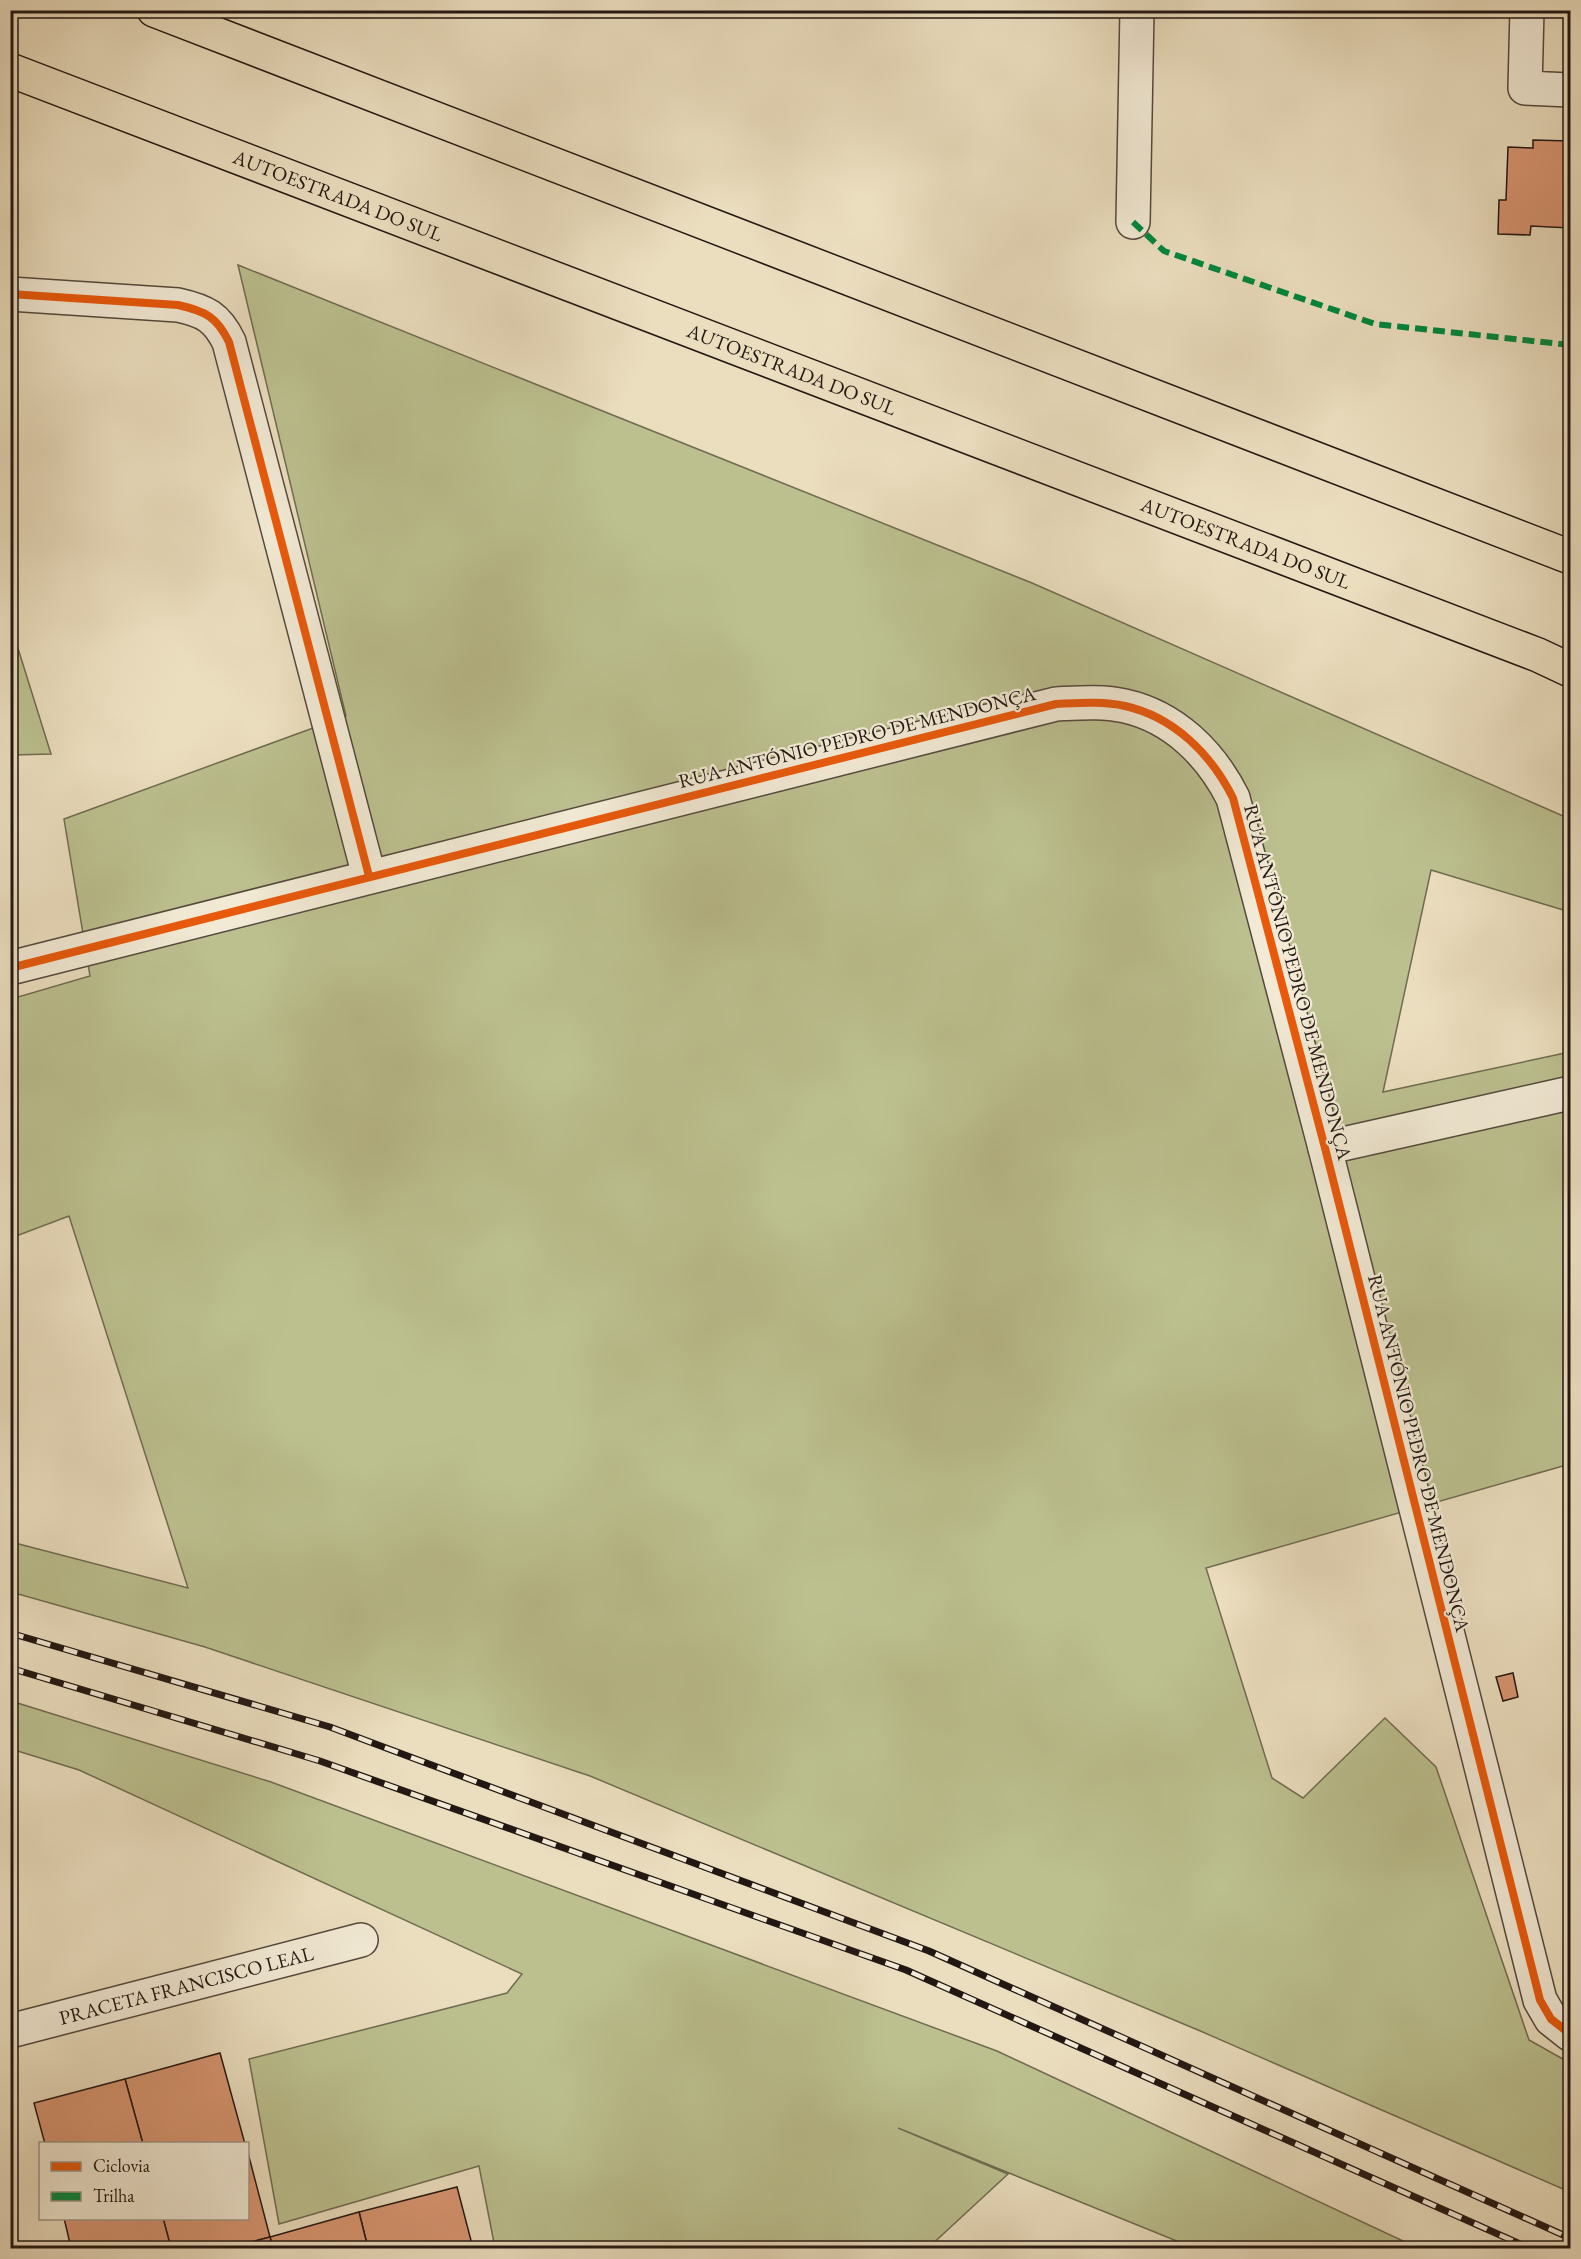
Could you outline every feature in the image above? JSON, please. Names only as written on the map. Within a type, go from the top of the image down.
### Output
[{"type":"highway","points":[[154,10],[1570,557]]},
{"type":"highway","name":"AUTOESTRADA DO SUL","points":[[10,70],[1538,655],[1570,670]]},
{"type":"street","points":[[1133,222],[1137,10]]},
{"type":"street","points":[[1527,10],[1525,88],[1570,90]]},
{"type":"street","points":[[10,294],[178,305],[209,315],[222,328],[229,342],[369,876]]},
{"type":"street","name":"RUA ANTÓNIO PEDRO DE MENDONÇA","points":[[10,968],[1056,704],[1091,702],[1124,706],[1149,714],[1170,725],[1208,756],[1224,779],[1233,798],[1325,1148],[1540,2000],[1551,2019],[1570,2034]]},
{"type":"street","points":[[1325,1148],[1570,1092]]},
{"type":"street","name":"PRACETA FRANCISCO LEAL","points":[[10,2031],[361,1940]]},
{"type":"green space","points":[[238,265],[1032,583],[1570,819],[1570,912],[1431,870],[1383,1092],[1570,1052],[1570,1464],[1206,1568],[1272,1778],[1303,1798],[1385,1718],[1436,1767],[1529,2040],[1570,2063],[1570,2192],[1198,2030],[590,1776],[205,1647],[11,1592],[11,1542],[188,1588],[69,1216],[11,1238],[11,999],[90,976],[64,819],[346,716]]},
{"type":"green space","points":[[11,626],[51,754],[11,755]]},
{"type":"green space","points":[[11,1701],[271,1782],[997,2051],[1418,2248],[1194,2248],[898,2128],[1008,2174],[928,2248],[495,2248],[479,2166],[279,2224],[249,2059],[507,1993],[522,1974],[79,1770],[11,1749]]},
{"type":"building","points":[[1533,140],[1570,141],[1570,228],[1531,226],[1530,235],[1498,234],[1499,200],[1506,200],[1508,147],[1533,148]]},
{"type":"building","points":[[1513,1673],[1518,1697],[1503,1701],[1496,1677]]},
{"type":"building","points":[[220,2053],[244,2142],[142,2142],[125,2079]]},
{"type":"building","points":[[125,2079],[142,2142],[44,2142],[34,2103]]},
{"type":"building","points":[[249,2157],[270,2237],[228,2248],[171,2248],[164,2220],[249,2220]]},
{"type":"building","points":[[457,2187],[473,2248],[368,2248],[359,2212]]},
{"type":"building","points":[[359,2212],[368,2248],[273,2248],[270,2237]]},
{"type":"building","points":[[64,2220],[164,2220],[171,2248],[71,2248]]},
{"type":"building","points":[[270,2237],[273,2248],[228,2248]]},
{"type":"railway","points":[[10,1633],[330,1727],[929,1951],[1570,2238]]},
{"type":"railway","points":[[10,1668],[320,1761],[906,1970],[1529,2248]]},
{"type":"marked path","points":[[1133,222],[1164,251],[1375,324],[1570,345]]},
{"type":"cycle path","points":[[10,294],[178,305],[209,316],[224,333],[229,342],[369,876]]},
{"type":"cycle path","points":[[10,968],[1056,704],[1116,704],[1143,711],[1175,728],[1202,752],[1233,798],[1325,1148],[1540,2000],[1551,2019],[1570,2034]]}]
